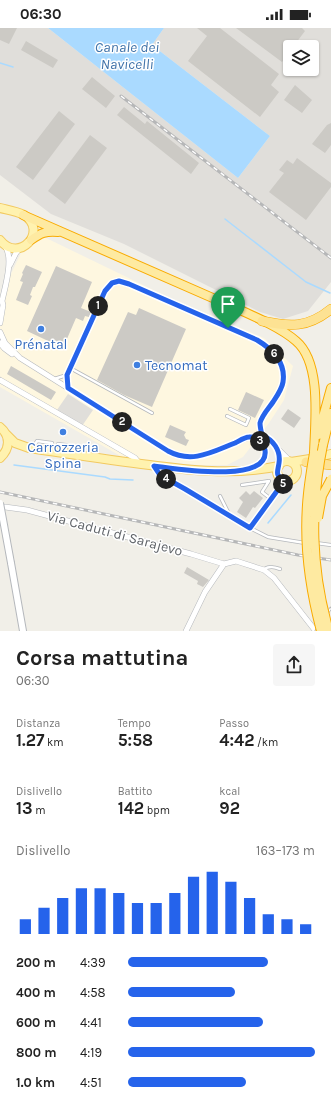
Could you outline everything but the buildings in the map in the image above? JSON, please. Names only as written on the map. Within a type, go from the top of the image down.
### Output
[{"type":"highway","points":[[23,215],[262,320],[291,337],[301,346],[310,363],[314,386],[315,416],[310,458],[307,505],[307,547],[318,630]]},
{"type":"highway","points":[[31,240],[46,232],[64,233]]},
{"type":"highway","points":[[262,320],[282,325],[297,325],[318,318],[331,309]]},
{"type":"highway","points":[[310,458],[331,388]]},
{"type":"highway","points":[[329,631],[319,584],[314,544],[314,518],[316,482],[330,415]]},
{"type":"highway","points":[[310,458],[331,465]]},
{"type":"highway","points":[[314,544],[320,502],[331,479]]},
{"type":"main road","points":[[0,208],[13,211],[27,218],[32,225],[33,234],[31,240],[22,247],[12,248],[2,242]]},
{"type":"main road","points":[[0,419],[8,445],[2,456]]},
{"type":"main road","points":[[3,430],[15,443],[31,448],[141,465],[202,471],[241,471],[278,468],[284,461],[290,462],[331,454]]},
{"type":"main road","points":[[2,456],[12,450],[31,448]]},
{"type":"main road","points":[[278,468],[280,478],[290,480],[294,478],[297,470],[310,458]]},
{"type":"main road","points":[[290,462],[295,465],[297,470]]},
{"type":"street","points":[[0,323],[3,305],[1,302],[8,268],[9,252],[2,242]]},
{"type":"street","points":[[8,268],[16,253],[22,247]]},
{"type":"street","points":[[0,332],[5,343],[20,358]]},
{"type":"street","points":[[0,343],[9,352],[168,451],[180,456],[190,457],[204,454],[249,437],[262,435],[270,441],[290,462]]},
{"type":"street","points":[[0,380],[134,458],[141,465]]},
{"type":"street","points":[[241,471],[256,465],[262,461],[264,456],[264,448],[261,442],[255,438],[249,437]]},
{"type":"street","points":[[278,450],[278,468]]},
{"type":"street","points":[[154,466],[160,475],[250,528],[285,480]]},
{"type":"street","points":[[2,505],[24,631]]},
{"type":"street","name":"Via Caduti di Sarajevo","points":[[2,505],[26,510],[224,564],[236,561],[264,570]]},
{"type":"street","points":[[186,631],[205,592],[224,564]]},
{"type":"street","points":[[264,570],[274,578],[318,630]]},
{"type":"lane","points":[[68,388],[67,375],[105,291],[112,283],[119,281],[129,284],[260,342],[274,354],[279,360],[283,369],[283,383],[277,396],[262,419],[260,425],[262,435]]},
{"type":"lane","points":[[70,368],[152,413]]},
{"type":"lane","points":[[54,379],[67,375]]},
{"type":"lane","points":[[227,416],[246,425],[249,418],[230,409]]},
{"type":"lane","points":[[31,448],[38,441],[52,443]]},
{"type":"lane","points":[[58,444],[66,445],[65,453]]},
{"type":"lane","points":[[242,485],[269,481],[262,492],[272,499]]},
{"type":"lane","points":[[220,496],[230,517]]},
{"type":"lane","points":[[250,528],[275,539],[331,545]]},
{"type":"lane","points":[[264,570],[272,567],[280,569]]},
{"type":"shaded area","points":[[0,28],[48,28],[238,178],[270,136],[152,45],[164,28],[331,28],[331,282],[308,311],[283,319],[260,312],[124,244],[51,214],[0,175]]},
{"type":"shaded area","points":[[44,237],[172,299],[264,338],[293,366],[284,400],[269,423],[243,457],[227,465],[199,465],[124,458],[0,387],[0,297],[21,253]]},
{"type":"shaded area","points":[[68,394],[93,410],[82,426],[57,410]]},
{"type":"water","name":"Canale dei Navicelli","points":[[48,28],[164,28],[152,45],[270,136],[238,178]]},
{"type":"waterway","points":[[0,63],[13,67]]},
{"type":"waterway","points":[[225,219],[306,282],[330,293]]},
{"type":"waterway","points":[[14,465],[105,477],[110,479],[133,480]]},
{"type":"waterway","points":[[268,523],[291,495]]},
{"type":"railway","points":[[121,96],[331,258]]},
{"type":"railway","points":[[0,492],[298,555],[331,560]]},
{"type":"railway","points":[[328,612],[331,608]]},
{"type":"place","name":"Prénatal","points":[[41,329]]},
{"type":"place","name":"Tecnomat","points":[[137,365]]},
{"type":"place","name":"Carrozzeria Spina","points":[[63,432]]},
{"type":"route","points":[[119,281],[129,284],[228,328],[263,344],[279,360],[284,376],[282,386],[260,422],[260,425],[262,435],[278,450],[278,474],[280,478],[285,480],[250,528],[160,475],[157,473],[154,466],[202,471],[241,471],[248,469],[262,461],[265,452],[259,440],[249,437],[204,454],[183,457],[168,451],[68,388],[67,384],[67,375],[105,291],[112,283],[119,281]]}]
